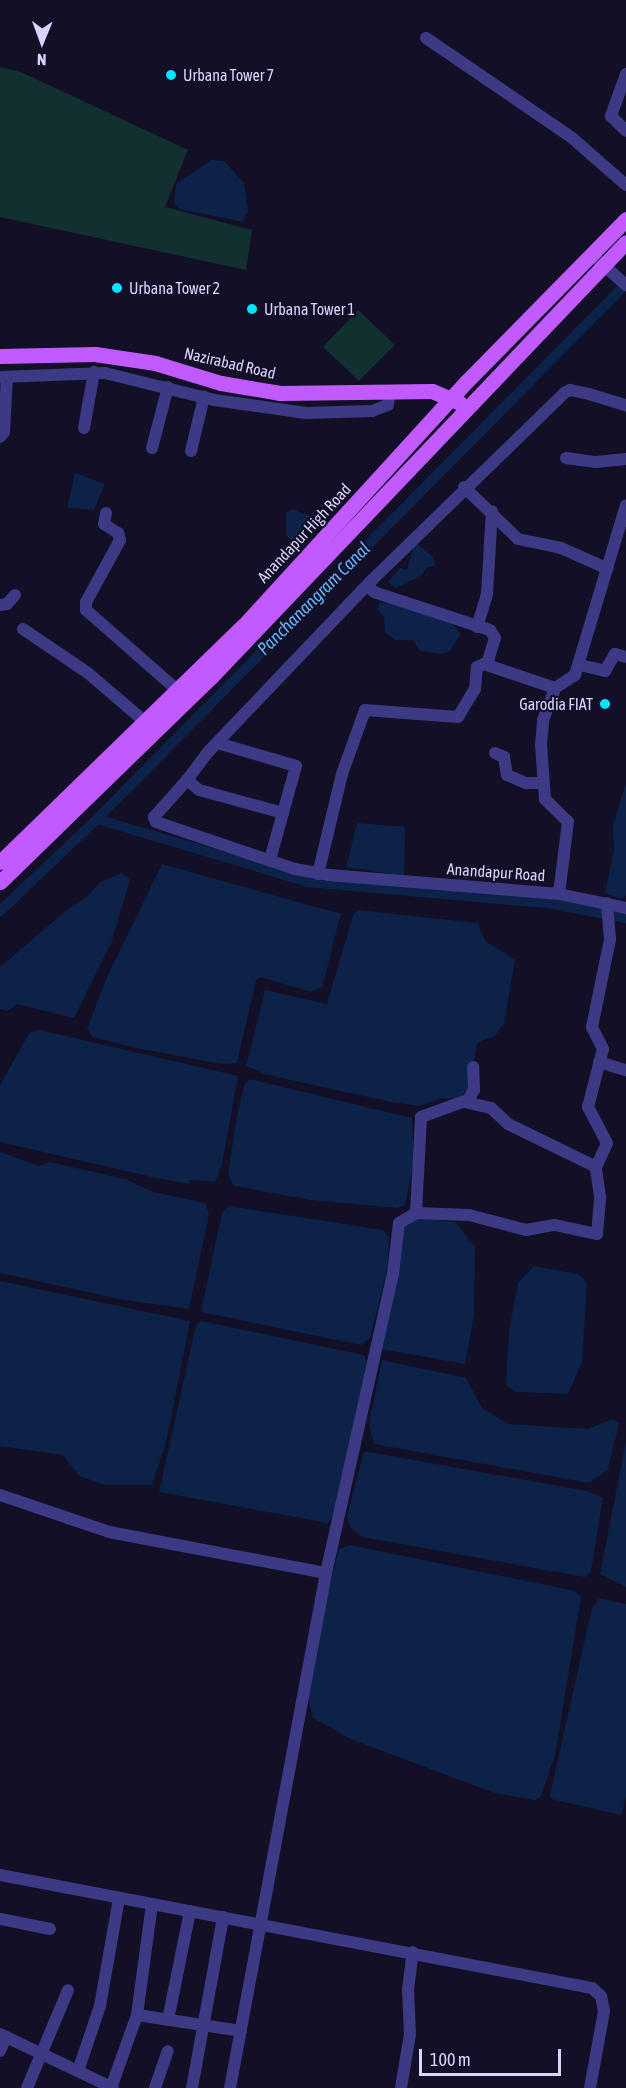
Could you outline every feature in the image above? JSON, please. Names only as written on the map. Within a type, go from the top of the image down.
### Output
[{"type":"main road","name":"Anandapur High Road","points":[[0,861],[244,625],[453,397],[626,219]]},
{"type":"main road","name":"Anandapur High Road","points":[[0,882],[211,677],[466,408],[609,270],[626,242]]},
{"type":"main road","name":"Nazirabad Road","points":[[0,356],[95,354],[155,363],[251,388],[339,404],[432,391],[453,397]]},
{"type":"main road","points":[[453,397],[466,408]]},
{"type":"street","points":[[426,38],[571,137],[626,185]]},
{"type":"street","points":[[626,74],[611,116],[626,131]]},
{"type":"street","points":[[591,254],[626,285]]},
{"type":"street","points":[[0,437],[4,432],[4,377],[94,372],[272,410],[339,404],[372,411],[391,396]]},
{"type":"street","points":[[84,428],[94,372]]},
{"type":"street","points":[[152,448],[168,387]]},
{"type":"street","name":"Anandapur Road","points":[[555,688],[541,733],[543,783],[549,805],[568,822],[559,894],[318,874],[156,822],[154,817],[217,743],[371,581],[464,487],[564,393],[580,392],[626,405]]},
{"type":"street","points":[[190,451],[204,397]]},
{"type":"street","points":[[566,458],[596,462],[626,459]]},
{"type":"street","points":[[464,487],[492,510],[498,521],[518,539],[561,548],[608,569]]},
{"type":"street","points":[[318,874],[342,774],[365,710],[458,717],[475,689],[477,667],[487,664],[555,688],[570,681],[580,665],[626,505]]},
{"type":"street","points":[[477,627],[487,594],[492,510]]},
{"type":"street","points":[[106,513],[104,524],[118,532],[120,540],[86,602],[86,610],[177,690]]},
{"type":"street","points":[[371,581],[369,587],[374,592],[494,633],[487,664]]},
{"type":"street","points":[[0,605],[7,604],[15,595]]},
{"type":"street","points":[[23,628],[88,673],[144,721]]},
{"type":"street","points":[[580,665],[605,672],[615,654],[626,657]]},
{"type":"street","points":[[217,743],[296,766],[270,860]]},
{"type":"street","points":[[495,753],[504,757],[507,775],[526,783],[543,783]]},
{"type":"street","points":[[187,780],[199,790],[283,813]]},
{"type":"street","points":[[559,894],[608,907],[626,908]]},
{"type":"street","points":[[230,2088],[326,1573],[393,1274],[396,1232],[403,1218],[416,1214],[481,1216],[502,1226],[541,1230],[555,1225],[597,1234],[600,1197],[596,1167],[607,1143],[588,1107],[602,1042],[592,1027],[612,923],[608,907]]},
{"type":"street","points":[[599,1062],[626,1070]]},
{"type":"street","points":[[465,1102],[474,1090],[473,1067]]},
{"type":"street","points":[[416,1214],[421,1117],[465,1102],[491,1108],[508,1124],[596,1167]]},
{"type":"street","points":[[0,1496],[109,1532],[326,1573]]},
{"type":"street","points":[[0,1875],[413,1952],[592,1988],[601,1996],[604,2011],[590,2088]]},
{"type":"street","points":[[78,2071],[100,2006],[119,1898]]},
{"type":"street","points":[[0,2051],[3,2036],[112,2088],[137,2015],[152,1904]]},
{"type":"street","points":[[168,2020],[190,1911]]},
{"type":"street","points":[[192,2088],[223,1917]]},
{"type":"street","points":[[0,1919],[50,1929]]},
{"type":"street","points":[[401,2088],[410,2034],[408,1990],[413,1952]]},
{"type":"street","points":[[27,2088],[68,1990]]},
{"type":"street","points":[[137,2015],[241,2031]]},
{"type":"street","points":[[155,2088],[168,2051]]},
{"type":"green space","points":[[0,67],[21,72],[188,150],[165,207],[252,230],[246,270],[0,217]]},
{"type":"green space","points":[[358,310],[395,345],[359,381],[323,347]]},
{"type":"water","points":[[211,160],[224,161],[244,183],[248,211],[243,222],[180,209],[174,203],[176,184]]},
{"type":"water","points":[[75,473],[105,484],[94,510],[67,508]]},
{"type":"water","points":[[293,509],[313,517],[306,534],[298,534],[295,544],[286,535],[286,512]]},
{"type":"water","points":[[415,542],[433,557],[435,566],[427,567],[421,576],[395,588],[388,582],[400,568],[407,570]]},
{"type":"water","points":[[388,602],[450,621],[461,634],[449,652],[442,654],[420,651],[413,640],[395,640],[385,632],[384,617],[378,609],[379,603]]},
{"type":"water","points":[[626,783],[626,895],[622,899],[605,893],[614,850],[613,825]]},
{"type":"water","points":[[357,823],[405,827],[404,876],[346,867]]},
{"type":"water","points":[[162,864],[341,914],[322,987],[311,992],[260,977],[256,980],[237,1063],[221,1064],[131,1047],[93,1037],[87,1029],[107,977]]},
{"type":"water","points":[[122,873],[130,880],[111,943],[74,1018],[17,1004],[7,1011],[0,1009],[0,967],[68,909],[89,895],[100,882]]},
{"type":"water","points":[[358,910],[478,923],[485,941],[515,960],[504,1023],[495,1036],[477,1043],[470,1084],[466,1093],[456,1099],[441,1098],[420,1106],[391,1102],[268,1075],[246,1066],[265,990],[327,1004],[353,915]]},
{"type":"water","points":[[40,1030],[238,1076],[222,1164],[215,1182],[190,1180],[189,1184],[0,1142],[0,1085],[30,1032]]},
{"type":"water","points":[[250,1079],[412,1118],[414,1162],[405,1205],[397,1208],[311,1200],[234,1186],[228,1174],[237,1115],[245,1083]]},
{"type":"water","points":[[0,1152],[39,1166],[50,1162],[125,1179],[153,1192],[205,1203],[209,1214],[189,1309],[124,1300],[0,1273]]},
{"type":"water","points":[[228,1206],[383,1230],[389,1238],[388,1266],[370,1338],[361,1345],[201,1312],[222,1213]]},
{"type":"water","points":[[417,1218],[455,1222],[475,1247],[474,1315],[465,1364],[382,1349],[405,1227]]},
{"type":"water","points":[[534,1266],[578,1274],[587,1282],[582,1362],[568,1394],[516,1392],[506,1385],[509,1331],[518,1283]]},
{"type":"water","points":[[0,1281],[190,1321],[167,1438],[152,1485],[105,1485],[79,1476],[63,1455],[0,1446]]},
{"type":"water","points":[[201,1321],[364,1355],[367,1361],[335,1512],[328,1523],[159,1492],[196,1325]]},
{"type":"water","points":[[382,1360],[466,1378],[482,1408],[508,1424],[588,1429],[612,1419],[619,1423],[608,1470],[589,1483],[374,1444],[369,1423]]},
{"type":"water","points":[[626,1441],[626,1587],[600,1574]]},
{"type":"water","points":[[364,1451],[587,1491],[603,1498],[591,1571],[585,1577],[362,1537],[350,1527],[347,1516]]},
{"type":"water","points":[[350,1545],[575,1591],[581,1597],[555,1756],[540,1798],[535,1800],[494,1793],[351,1739],[313,1718],[308,1698],[328,1591],[339,1549]]},
{"type":"water","points":[[599,1598],[626,1604],[626,1796],[621,1815],[551,1799],[550,1795],[592,1608]]},
{"type":"waterway","name":"Panchanangram Canal","points":[[0,911],[97,819],[626,284]]},
{"type":"waterway","points":[[97,819],[308,882],[553,904],[626,918]]},
{"type":"place","name":"Urbana Tower 7","points":[[171,75]]},
{"type":"place","name":"Urbana Tower 2","points":[[117,288]]},
{"type":"place","name":"Urbana Tower 1","points":[[252,309]]},
{"type":"place","name":"Garodia FIAT","points":[[605,704]]}]
